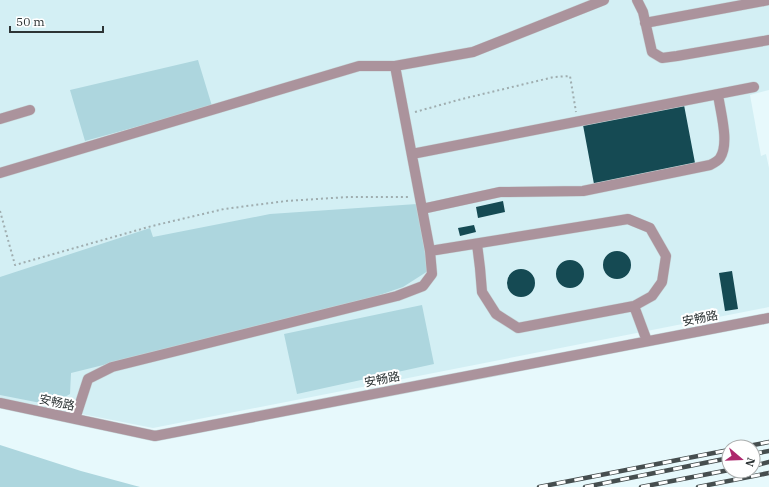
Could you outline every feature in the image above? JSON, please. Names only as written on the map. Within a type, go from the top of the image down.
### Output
[{"type":"street","points":[[0,173],[359,66],[395,66],[473,52],[604,0]]},
{"type":"street","points":[[637,0],[642,12],[652,52],[662,58],[769,40]]},
{"type":"street","points":[[645,23],[769,0]]},
{"type":"street","points":[[75,419],[88,379],[112,367],[397,296],[423,286],[432,274],[430,251],[395,66]]},
{"type":"street","points":[[412,154],[754,87]]},
{"type":"street","points":[[422,209],[500,192],[583,192],[710,165],[720,158],[725,138],[718,94]]},
{"type":"street","points":[[0,119],[30,110]]},
{"type":"street","points":[[430,251],[628,219],[650,228],[666,256],[662,282],[652,296],[634,306],[518,328],[496,314],[482,292],[476,244]]},
{"type":"street","points":[[634,306],[647,341]]},
{"type":"street","name":"安畅路","points":[[0,403],[155,436],[769,318]]},
{"type":"path","points":[[404,115],[462,99],[554,77],[570,76],[577,122]]},
{"type":"path","points":[[0,211],[15,265],[152,226],[224,209],[286,201],[340,197],[420,197]]},
{"type":"shaded area","points":[[0,0],[769,0],[769,90],[750,95],[761,156],[766,154],[769,168],[769,307],[153,428],[0,398]]},
{"type":"shaded area","points":[[198,60],[212,106],[85,141],[70,90]]},
{"type":"shaded area","points":[[417,204],[429,260],[428,271],[403,287],[362,301],[71,373],[70,394],[51,405],[0,395],[0,277],[150,228],[153,237],[270,214]]},
{"type":"shaded area","points":[[422,305],[434,364],[297,394],[284,334]]},
{"type":"shaded area","points":[[0,445],[81,471],[140,487],[0,487]]},
{"type":"building","points":[[684,105],[695,163],[594,184],[583,125]]},
{"type":"building","points":[[503,201],[505,212],[478,218],[476,207]]},
{"type":"building","points":[[474,225],[476,232],[460,236],[458,228]]},
{"type":"building","points":[[617,251],[627,255],[631,265],[627,275],[617,279],[607,275],[603,265],[607,255]]},
{"type":"building","points":[[570,260],[580,264],[584,274],[580,284],[570,288],[560,284],[556,274],[560,264]]},
{"type":"building","points":[[521,269],[531,273],[535,283],[531,293],[521,297],[511,293],[507,283],[511,273]]},
{"type":"building","points":[[732,271],[738,309],[725,311],[719,273]]},
{"type":"railway","points":[[761,444],[769,442]]},
{"type":"railway","points":[[761,452],[769,451]]},
{"type":"railway","points":[[539,487],[721,452]]},
{"type":"railway","points":[[585,487],[721,460]]},
{"type":"railway","points":[[761,464],[769,462]]},
{"type":"railway","points":[[641,487],[721,472]]},
{"type":"railway","points":[[698,487],[769,473]]}]
